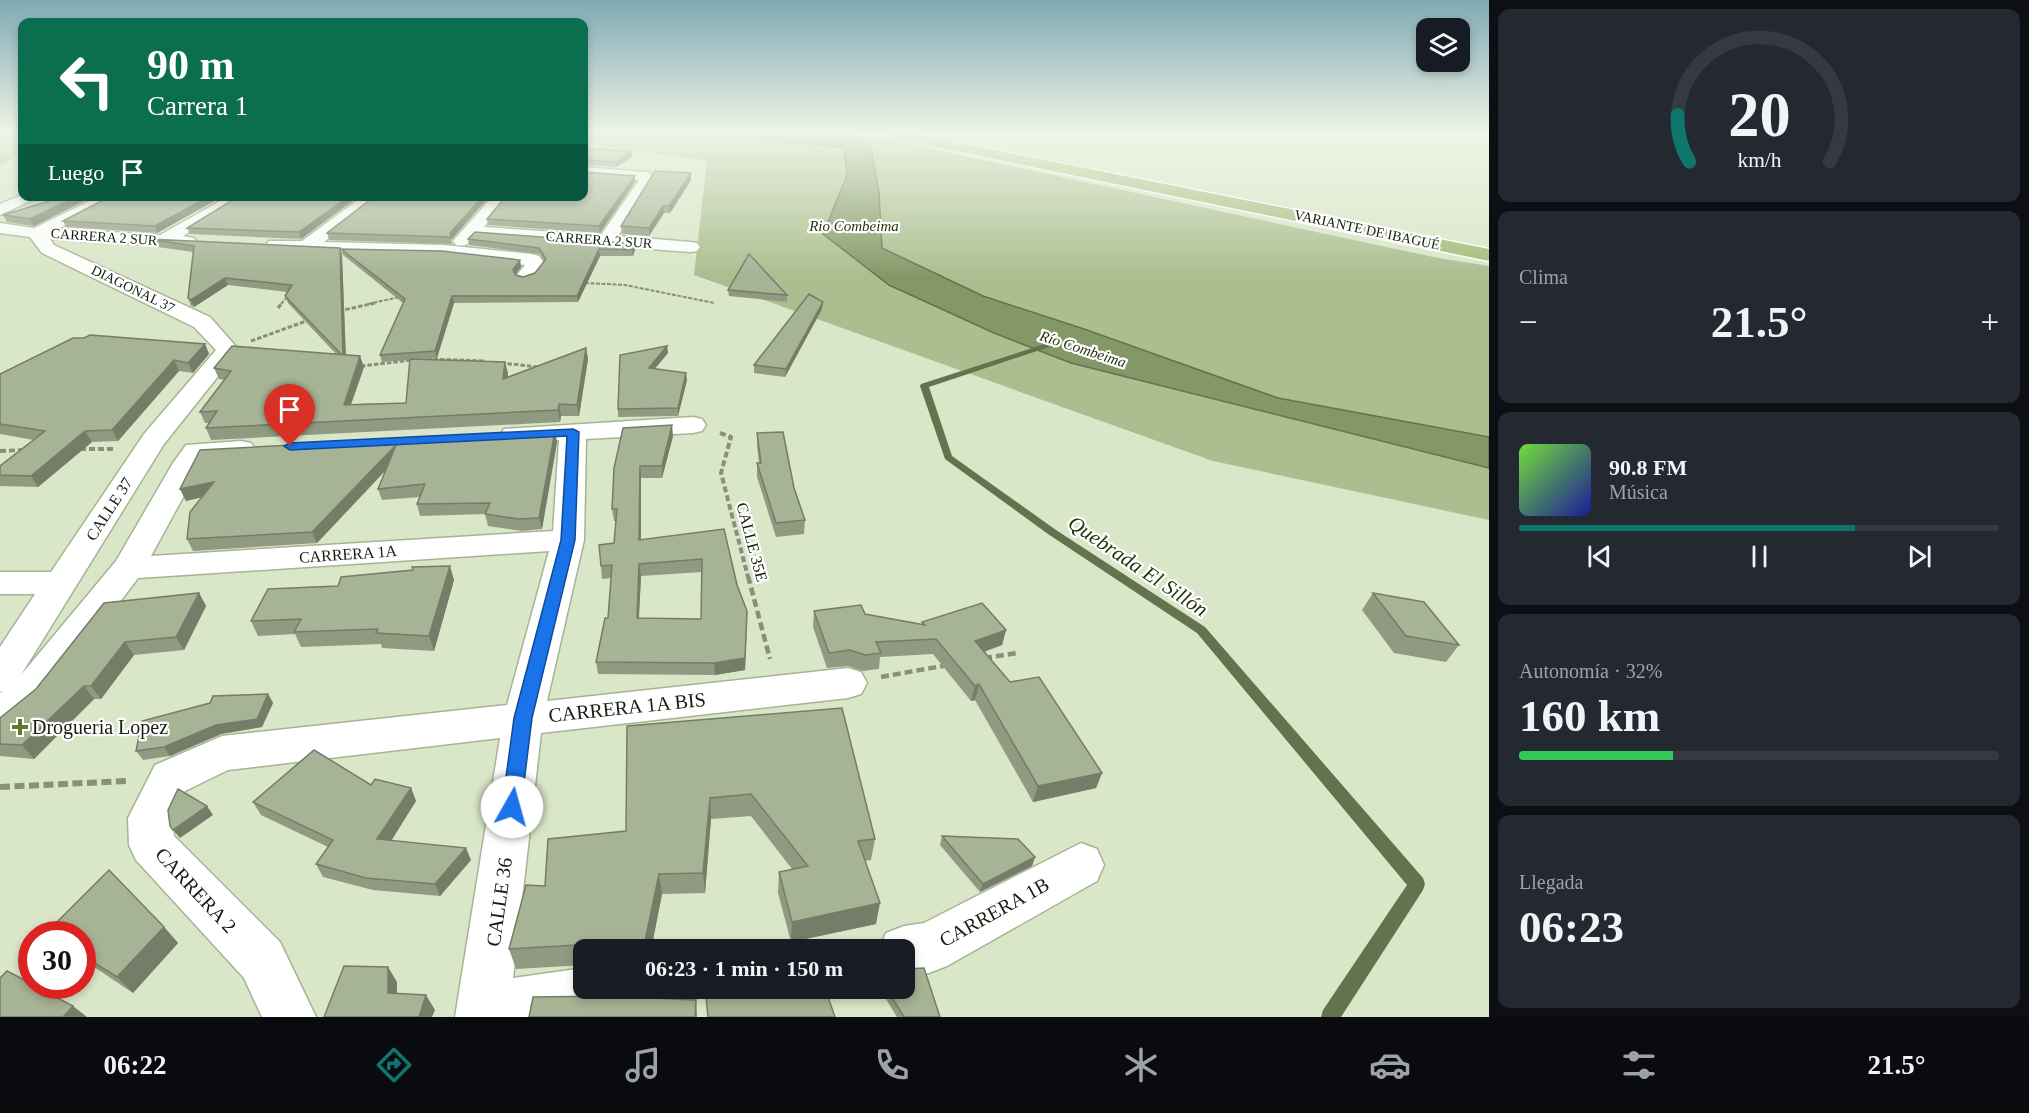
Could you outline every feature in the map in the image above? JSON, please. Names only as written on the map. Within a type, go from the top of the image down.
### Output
[{"type":"highway","name":"VARIANTE DE IBAGUÉ","points":[[1129,181],[1489,255]]},
{"type":"highway","name":"VARIANTE DE IBAGUÉ","points":[[1173,181],[1489,244]]},
{"type":"street","points":[[607,240],[646,181]]},
{"type":"street","points":[[0,210],[22,201]]},
{"type":"street","points":[[36,233],[103,201]]},
{"type":"street","points":[[162,241],[233,201]]},
{"type":"street","points":[[305,247],[367,201]]},
{"type":"street","points":[[444,250],[455,247],[498,201]]},
{"type":"street","name":"CARRERA 2 SUR","points":[[0,228],[36,233],[210,243]]},
{"type":"street","name":"CARRERA 2 SUR","points":[[471,231],[691,247]]},
{"type":"street","name":"DIAGONAL 37","points":[[36,233],[48,249],[202,322],[228,350]]},
{"type":"street","name":"CARRERA 2 SUR","points":[[257,244],[444,250],[529,268]]},
{"type":"street","name":"CALLE 37","points":[[0,676],[153,440],[228,350]]},
{"type":"street","points":[[490,436],[693,425]]},
{"type":"street","name":"CALLE 36","points":[[484,1012],[523,718],[568,540],[573,432]]},
{"type":"street","points":[[0,715],[31,690],[128,568],[196,451],[267,448]]},
{"type":"street","name":"CARRERA 1A","points":[[128,568],[568,540]]},
{"type":"street","points":[[0,583],[61,583]]},
{"type":"street","name":"CARRERA 1A BIS","points":[[170,778],[222,753],[848,683]]},
{"type":"street","name":"CARRERA 2","points":[[170,778],[150,818],[152,845],[262,960],[290,1017]]},
{"type":"street","name":"CARRERA 1B","points":[[915,950],[929,948],[1081,865]]},
{"type":"street","points":[[484,1012],[573,997]]},
{"type":"path","points":[[278,308],[313,270],[329,247]]},
{"type":"path","points":[[578,283],[625,285],[714,303]]},
{"type":"path","points":[[334,313],[404,296]]},
{"type":"path","points":[[228,350],[314,319]]},
{"type":"path","points":[[355,366],[459,359],[546,367]]},
{"type":"path","name":"CALLE 35E","points":[[693,425],[731,437],[721,473],[779,692]]},
{"type":"path","points":[[79,449],[125,449]]},
{"type":"path","points":[[0,451],[34,450]]},
{"type":"path","points":[[972,661],[1017,652]]},
{"type":"path","points":[[848,683],[960,663]]},
{"type":"path","points":[[0,787],[170,778]]},
{"type":"shaded area","points":[[705,181],[1082,181],[1438,258],[1489,266],[1489,520],[1213,461],[694,275]]},
{"type":"water","name":"Rio Combeima","points":[[845,181],[877,181],[882,248],[983,296],[1084,329],[1278,398],[1489,437],[1489,468],[1071,363],[994,333],[889,285],[823,234]]},
{"type":"building","points":[[588,181],[631,181],[599,226],[487,219],[502,201],[588,201]]},
{"type":"building","points":[[649,181],[685,181],[669,206],[663,206],[649,228],[621,226]]},
{"type":"building","points":[[49,201],[68,201],[30,219],[3,215]]},
{"type":"building","points":[[101,201],[201,201],[155,226],[63,221]]},
{"type":"building","points":[[231,201],[342,201],[299,232],[187,228]]},
{"type":"building","points":[[369,201],[479,201],[450,233],[451,237],[327,233]]},
{"type":"building","points":[[475,232],[634,244],[632,250],[599,249],[577,296],[452,296],[435,351],[380,355],[405,299],[341,249],[442,251],[520,260],[513,270],[516,275],[523,277],[535,273],[546,259],[539,248],[468,239]]},
{"type":"building","points":[[148,239],[340,248],[343,355],[285,296],[292,285],[225,278],[191,300],[188,298],[194,246]]},
{"type":"building","points":[[749,254],[787,295],[728,290]]},
{"type":"building","points":[[809,294],[823,302],[786,369],[754,365]]},
{"type":"building","points":[[90,335],[205,344],[188,363],[174,360],[112,430],[85,431],[31,476],[0,475],[0,466],[45,431],[0,424],[0,374],[73,338],[84,338]]},
{"type":"building","points":[[232,346],[360,356],[344,405],[406,403],[410,359],[505,362],[503,379],[586,348],[577,405],[559,404],[558,410],[206,428],[217,411],[200,412],[231,371],[214,368]]},
{"type":"building","points":[[667,346],[649,368],[686,373],[678,408],[618,409],[620,355]]},
{"type":"building","points":[[672,425],[662,466],[640,466],[639,540],[724,529],[737,585],[747,611],[745,658],[714,663],[596,662],[605,618],[608,618],[612,565],[601,566],[599,545],[614,543],[617,509],[612,509],[614,468],[623,428]],"holes":[[[702,559],[701,619],[637,618],[639,564]]]},
{"type":"building","points":[[555,431],[539,518],[519,519],[485,514],[490,503],[417,504],[425,484],[378,489],[396,445],[312,532],[187,539],[190,512],[214,482],[180,489],[200,450]]},
{"type":"building","points":[[783,432],[794,488],[805,520],[776,523],[757,463],[761,463],[757,433]]},
{"type":"building","points":[[450,566],[429,636],[376,633],[378,629],[294,632],[301,619],[251,621],[268,589],[338,586],[341,577],[413,570],[412,567]]},
{"type":"building","points":[[199,593],[176,637],[125,642],[91,686],[84,686],[22,745],[0,744],[0,718],[36,689],[104,603]]},
{"type":"building","points":[[1373,593],[1424,602],[1459,645],[1406,636]]},
{"type":"building","points":[[982,603],[1006,630],[975,641],[1010,682],[1039,677],[1102,773],[1038,786],[979,684],[975,686],[936,639],[876,642],[881,653],[865,655],[850,650],[829,653],[814,611],[861,605],[865,614],[925,625],[922,622]]},
{"type":"building","points":[[268,694],[257,719],[216,725],[164,747],[136,751],[142,721],[210,703],[213,696]]},
{"type":"building","points":[[842,708],[875,839],[858,841],[880,903],[792,922],[779,872],[808,866],[751,794],[710,798],[703,873],[659,874],[645,939],[573,939],[573,945],[509,949],[526,885],[545,886],[548,839],[626,831],[627,726]]},
{"type":"building","points":[[314,750],[371,785],[375,779],[411,788],[377,839],[466,848],[435,884],[366,878],[316,864],[333,840],[253,802]]},
{"type":"building","points":[[178,789],[207,806],[173,830],[170,826],[168,810]]},
{"type":"building","points":[[942,836],[1018,839],[1035,857],[983,884]]},
{"type":"building","points":[[109,870],[164,927],[117,977],[96,964],[96,921],[58,921]]},
{"type":"building","points":[[344,966],[388,967],[388,993],[426,995],[419,1017],[324,1017]]},
{"type":"building","points":[[915,968],[924,968],[940,1017],[904,1017],[893,999],[915,999]]},
{"type":"building","points":[[7,971],[18,977],[18,999],[59,999],[73,1006],[63,1017],[0,1017],[0,978]]},
{"type":"building","points":[[533,997],[696,1000],[695,1017],[529,1017]]},
{"type":"building","points":[[706,999],[829,999],[835,1017],[708,1017]]},
{"type":"waterway","name":"Quebrada El Sillón","points":[[1051,345],[924,386],[948,457],[1052,532],[1201,630],[1417,884],[1330,1017]]},
{"type":"place","name":"Drogueria Lopez","points":[[20,727]]},
{"type":"route","points":[[290,446],[573,432],[568,540],[523,718],[512,807]]},
{"type":"water label","name":"Río Combeima","points":[[1083,349]]}]
